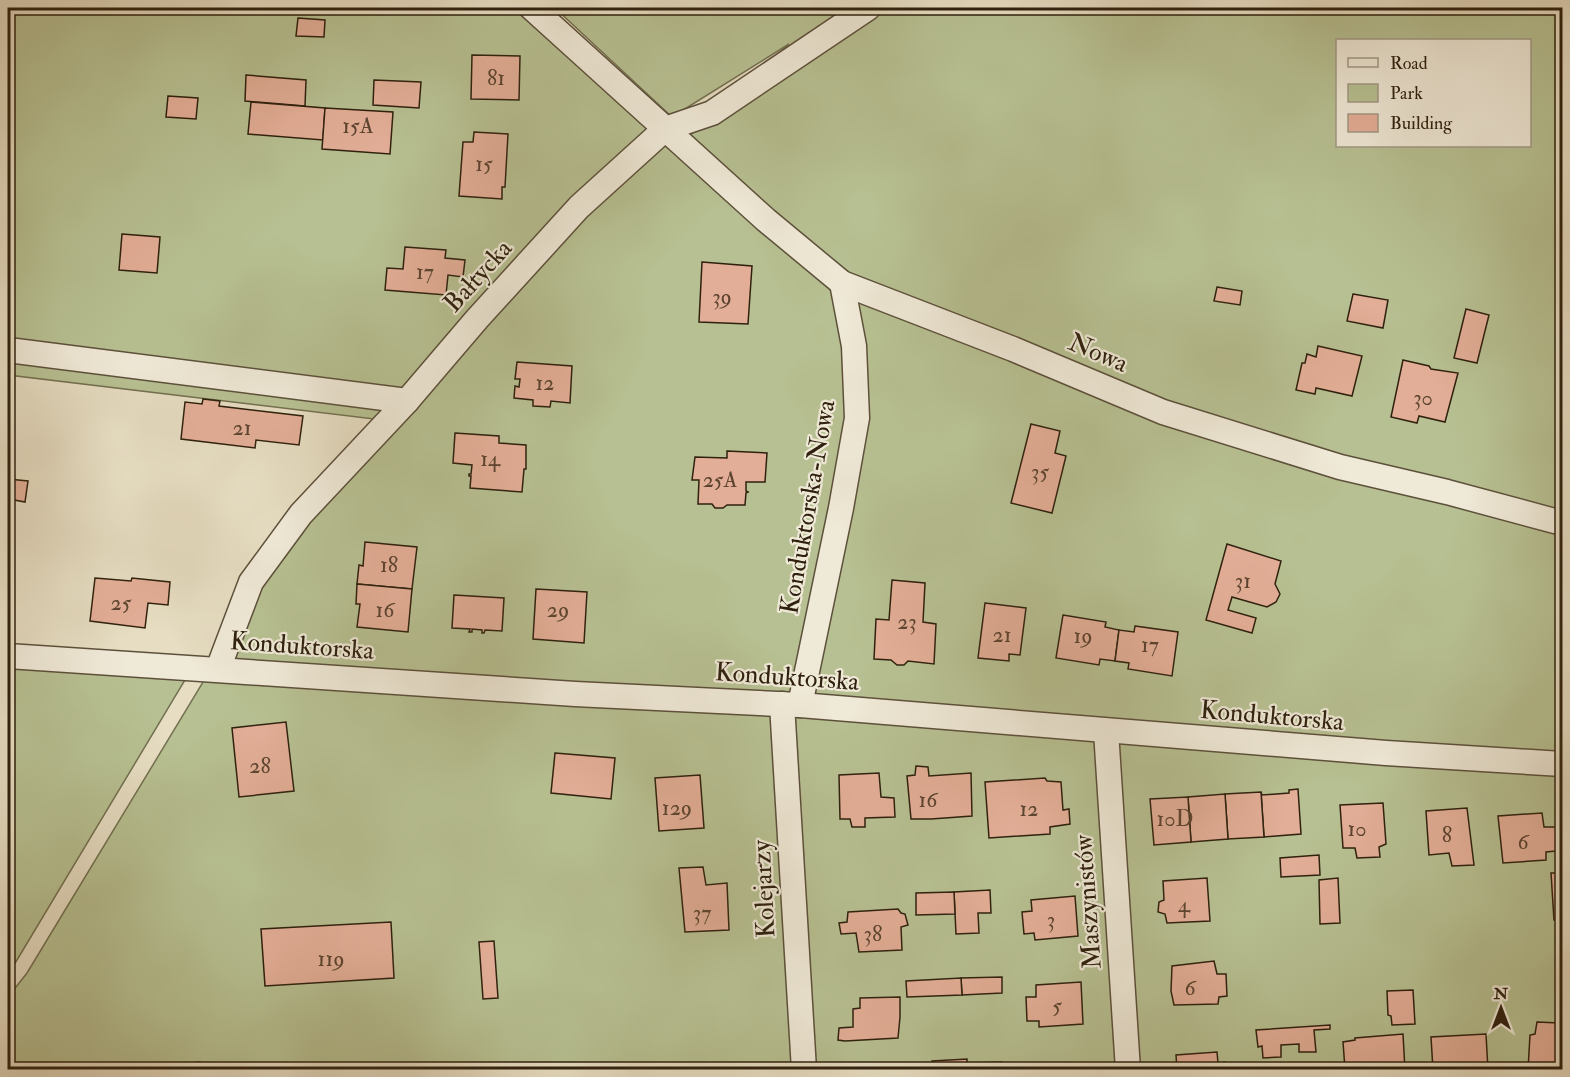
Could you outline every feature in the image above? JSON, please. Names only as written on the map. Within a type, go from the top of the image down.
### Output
[{"type":"street","name":"Nowa","points":[[532,8],[766,220],[842,283],[1013,349],[1163,412],[1340,467],[1447,492],[1563,523]]},
{"type":"street","name":"Bałtycka","points":[[218,669],[251,582],[301,514],[407,401],[477,319],[579,207],[665,129],[712,113],[868,8]]},
{"type":"street","name":"Konduktorska-Nowa","points":[[791,705],[841,508],[857,418],[854,346],[842,283]]},
{"type":"street","points":[[8,350],[407,401]]},
{"type":"street","name":"Konduktorska","points":[[8,656],[575,694],[791,705],[1386,753],[1563,764]]},
{"type":"street","name":"Kolejarzy","points":[[791,705],[804,1070]]},
{"type":"street","name":"Maszynistów","points":[[1106,731],[1128,1070]]},
{"type":"green space","points":[[8,8],[513,8],[673,151],[789,44],[672,117],[555,8],[1562,8],[1562,1069],[8,1069],[8,997],[27,973],[217,659],[265,570],[383,420],[8,375]]},
{"type":"green space","points":[[8,665],[185,680],[8,975]]},
{"type":"building","points":[[298,18],[325,20],[324,37],[296,36]]},
{"type":"building","points":[[472,55],[520,56],[519,100],[471,99]]},
{"type":"building","points":[[246,75],[306,80],[305,106],[245,101]]},
{"type":"building","points":[[374,80],[421,82],[419,108],[373,105]]},
{"type":"building","points":[[168,96],[198,98],[196,119],[166,117]]},
{"type":"building","points":[[251,102],[325,108],[323,140],[248,134]]},
{"type":"building","points":[[325,108],[393,112],[390,154],[322,149]]},
{"type":"building","points":[[474,132],[508,134],[505,187],[502,187],[502,199],[459,196],[463,142],[473,142]]},
{"type":"building","points":[[122,234],[160,237],[157,273],[119,270]]},
{"type":"building","points":[[405,247],[446,250],[445,258],[465,260],[463,277],[448,275],[446,295],[385,290],[387,268],[403,269]]},
{"type":"building","points":[[702,262],[752,266],[748,324],[699,322]]},
{"type":"building","points":[[1217,287],[1242,291],[1240,305],[1214,301]]},
{"type":"building","points":[[1353,294],[1388,300],[1383,328],[1347,321]]},
{"type":"building","points":[[1466,309],[1489,315],[1477,363],[1454,358]]},
{"type":"building","points":[[1318,346],[1362,356],[1352,396],[1316,388],[1315,394],[1296,390],[1302,363],[1305,363],[1307,354],[1316,357]]},
{"type":"building","points":[[1403,360],[1429,366],[1431,369],[1458,373],[1445,422],[1419,416],[1417,423],[1391,417]]},
{"type":"building","points":[[517,362],[572,366],[570,403],[551,401],[550,407],[533,406],[533,400],[514,398],[515,386],[519,387],[520,379],[515,379]]},
{"type":"building","points":[[203,399],[220,401],[219,406],[303,416],[299,445],[256,440],[255,448],[181,439],[185,402],[202,404]]},
{"type":"building","points":[[1031,424],[1060,431],[1055,453],[1066,456],[1052,513],[1011,503]]},
{"type":"building","points":[[455,433],[499,436],[499,443],[526,445],[526,469],[524,469],[522,492],[470,488],[471,476],[469,474],[471,474],[472,465],[453,463]]},
{"type":"building","points":[[727,451],[767,453],[765,482],[746,482],[748,492],[745,505],[715,508],[712,504],[698,504],[699,480],[692,480],[695,457],[727,458]]},
{"type":"building","points":[[8,479],[28,481],[25,502],[14,500],[11,537],[8,536]]},
{"type":"building","points":[[365,542],[417,547],[412,589],[357,584],[359,565],[363,566]]},
{"type":"building","points":[[1227,544],[1281,561],[1275,584],[1280,594],[1276,602],[1267,607],[1232,597],[1228,610],[1256,618],[1252,633],[1206,620]]},
{"type":"building","points":[[95,578],[131,581],[132,578],[170,582],[168,605],[148,603],[145,628],[90,621]]},
{"type":"building","points":[[892,580],[925,583],[923,622],[936,624],[934,664],[908,661],[904,665],[897,665],[891,660],[874,659],[876,619],[889,620]]},
{"type":"building","points":[[357,584],[412,589],[408,632],[357,627],[360,604],[356,604]]},
{"type":"building","points":[[536,589],[587,592],[584,643],[533,639]]},
{"type":"building","points":[[454,595],[504,598],[502,631],[485,630],[482,633],[482,630],[472,629],[472,632],[469,632],[470,629],[452,628]]},
{"type":"building","points":[[985,603],[1026,608],[1020,655],[1009,654],[1009,661],[978,658]]},
{"type":"building","points":[[1063,615],[1106,622],[1105,627],[1119,630],[1115,661],[1100,659],[1099,665],[1056,658]]},
{"type":"building","points":[[1135,626],[1178,632],[1172,676],[1128,669],[1129,663],[1115,661],[1119,630],[1134,632]]},
{"type":"building","points":[[286,722],[294,791],[239,797],[232,728]]},
{"type":"building","points":[[555,753],[615,758],[611,799],[551,793]]},
{"type":"building","points":[[916,766],[928,767],[929,776],[971,773],[972,816],[911,819],[907,776],[915,775]]},
{"type":"building","points":[[879,773],[881,797],[894,798],[895,817],[865,818],[865,827],[852,827],[850,819],[840,819],[839,775]]},
{"type":"building","points":[[700,775],[704,828],[659,831],[655,778]]},
{"type":"building","points":[[1045,778],[1047,781],[1061,782],[1063,810],[1069,809],[1070,824],[1050,827],[1050,834],[989,838],[985,782]]},
{"type":"building","points":[[1298,789],[1301,834],[1264,837],[1261,792],[1262,795],[1289,793],[1289,790]]},
{"type":"building","points":[[1261,792],[1264,837],[1228,839],[1225,794]]},
{"type":"building","points":[[1225,794],[1228,839],[1191,842],[1188,797]]},
{"type":"building","points":[[1188,797],[1191,842],[1154,845],[1150,799]]},
{"type":"building","points":[[1383,803],[1386,844],[1379,847],[1380,857],[1357,858],[1355,848],[1343,848],[1340,805]]},
{"type":"building","points":[[1467,808],[1474,865],[1452,866],[1449,853],[1429,855],[1426,811]]},
{"type":"building","points":[[1542,813],[1544,827],[1556,827],[1556,851],[1546,852],[1546,860],[1503,863],[1498,816]]},
{"type":"building","points":[[1319,855],[1320,875],[1281,877],[1280,858]]},
{"type":"building","points":[[703,867],[706,885],[727,883],[729,930],[685,932],[679,868]]},
{"type":"building","points":[[1551,873],[1562,873],[1562,920],[1554,920]]},
{"type":"building","points":[[1207,878],[1210,921],[1167,923],[1165,914],[1158,912],[1159,902],[1164,900],[1163,881]]},
{"type":"building","points":[[1338,878],[1340,923],[1320,924],[1319,880]]},
{"type":"building","points":[[990,890],[991,913],[978,913],[979,933],[956,934],[954,892]]},
{"type":"building","points":[[954,892],[955,914],[916,915],[916,893]]},
{"type":"building","points":[[1075,896],[1078,936],[1035,940],[1034,933],[1024,934],[1022,912],[1032,911],[1031,900]]},
{"type":"building","points":[[898,909],[905,914],[908,925],[901,927],[902,950],[859,952],[856,933],[841,934],[839,923],[847,922],[848,912]]},
{"type":"building","points":[[391,922],[394,978],[265,986],[261,929]]},
{"type":"building","points":[[494,941],[498,998],[483,999],[479,942]]},
{"type":"building","points":[[1214,961],[1217,974],[1226,974],[1227,996],[1219,997],[1218,1004],[1174,1005],[1171,991],[1172,966]]},
{"type":"building","points":[[1002,977],[1002,993],[962,995],[961,978]]},
{"type":"building","points":[[961,978],[962,995],[907,997],[906,981]]},
{"type":"building","points":[[1081,982],[1083,1024],[1039,1027],[1039,1021],[1027,1021],[1026,997],[1036,997],[1036,985]]},
{"type":"building","points":[[1413,990],[1415,1024],[1392,1025],[1391,1016],[1388,1015],[1387,991]]},
{"type":"building","points":[[900,997],[898,1038],[838,1040],[839,1028],[853,1027],[853,1009],[860,1008],[860,998]]},
{"type":"building","points":[[1537,1022],[1559,1023],[1560,1034],[1562,1034],[1562,1070],[1528,1070],[1530,1035],[1535,1034]]},
{"type":"building","points":[[1330,1025],[1330,1029],[1314,1030],[1316,1052],[1299,1052],[1299,1044],[1281,1045],[1281,1057],[1263,1058],[1262,1046],[1258,1047],[1256,1030]]},
{"type":"building","points":[[1403,1034],[1405,1070],[1345,1069],[1343,1042],[1355,1040],[1355,1038]]},
{"type":"building","points":[[1486,1034],[1488,1070],[1433,1070],[1431,1037]]},
{"type":"building","points":[[1217,1052],[1218,1063],[1225,1062],[1226,1070],[1177,1070],[1176,1055]]},
{"type":"building","points":[[967,1059],[967,1070],[932,1070],[932,1061]]},
{"type":"building","points":[[200,1062],[201,1070],[88,1069],[149,1064],[150,1066]]},
{"type":"building","points":[[1002,1062],[1002,1070],[967,1070],[967,1063]]},
{"type":"building","points":[[615,1066],[616,1070],[569,1070],[569,1069]]}]
